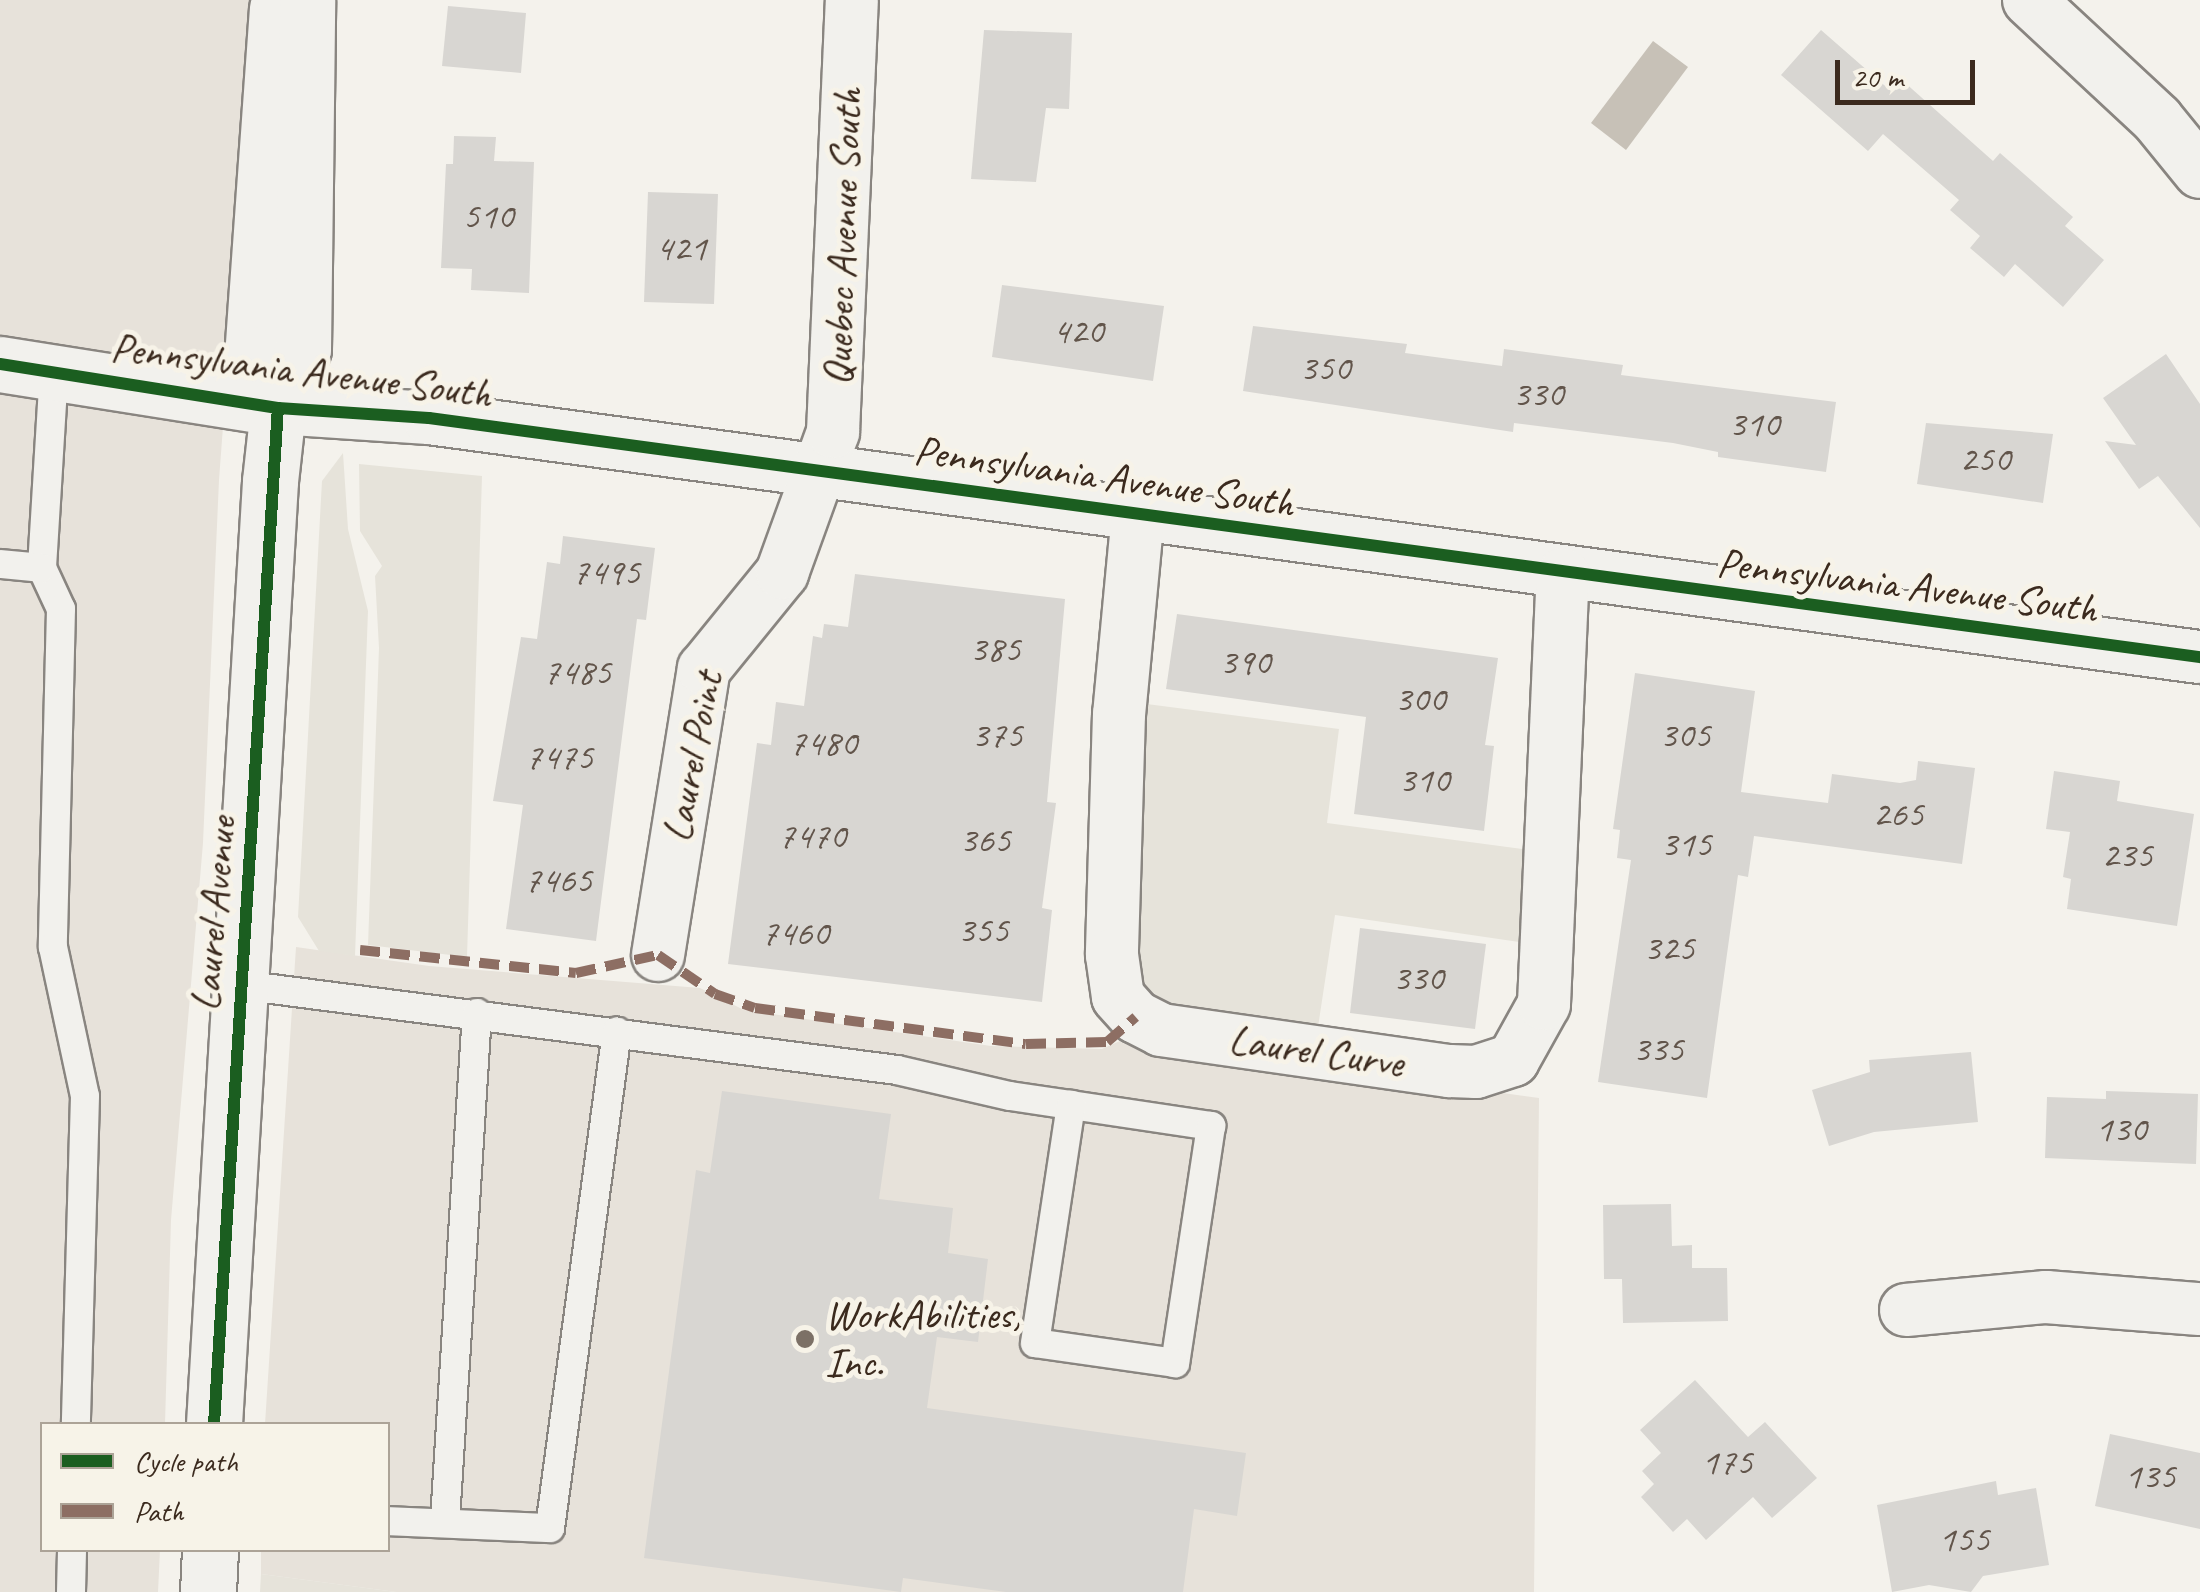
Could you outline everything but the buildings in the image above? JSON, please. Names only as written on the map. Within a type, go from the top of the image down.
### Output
[{"type":"street","name":"Laurel Avenue","points":[[277,0],[252,354],[278,408]]},
{"type":"street","name":"Laurel Avenue","points":[[214,1422],[278,408],[303,349],[307,0]]},
{"type":"street","name":"Quebec Avenue South","points":[[815,470],[837,408],[852,0]]},
{"type":"street","points":[[2029,0],[2144,106],[2200,172]]},
{"type":"street","name":"Pennsylvania Avenue South","points":[[0,364],[278,408],[375,412],[2200,657]]},
{"type":"street","name":"Laurel Point","points":[[658,954],[704,669],[782,573],[815,470]]},
{"type":"street","name":"Laurel Curve","points":[[1138,514],[1119,714],[1112,955],[1118,997],[1136,1017],[1161,1030],[1450,1071],[1476,1072],[1513,1060],[1544,1004],[1564,574]]},
{"type":"street","points":[[1906,1310],[2046,1297],[2200,1309]]},
{"type":"street","points":[[208,1592],[210,1552]]},
{"type":"lane","points":[[54,371],[42,568],[61,610],[52,947],[85,1096],[76,1422]]},
{"type":"lane","points":[[0,564],[42,568]]},
{"type":"lane","points":[[241,984],[897,1070],[1071,1105],[1210,1126],[1175,1363],[1035,1343],[1071,1105]]},
{"type":"lane","points":[[445,1520],[477,1014]]},
{"type":"lane","points":[[390,1521],[445,1520],[550,1528],[617,1031]]},
{"type":"lane","points":[[71,1592],[72,1552]]},
{"type":"shaded area","points":[[0,0],[255,0],[219,480],[203,843],[171,1220],[165,1422],[40,1422],[40,1552],[160,1552],[158,1592],[0,1592]]},
{"type":"shaded area","points":[[1653,41],[1688,67],[1626,150],[1591,123]]},
{"type":"shaded area","points":[[343,453],[348,529],[368,611],[355,956],[319,951],[298,917],[322,481]]},
{"type":"shaded area","points":[[359,464],[482,476],[467,957],[368,945],[379,648],[375,576],[382,566],[360,531]]},
{"type":"shaded area","points":[[1139,703],[1339,729],[1327,823],[1529,850],[1526,943],[1335,915],[1318,1027],[1194,1011],[1152,998],[1138,981]]},
{"type":"shaded area","points":[[296,947],[429,966],[700,988],[744,1010],[991,1046],[1102,1049],[1122,1040],[1539,1098],[1534,1592],[396,1592],[261,1574],[261,1552],[390,1552],[390,1422],[265,1422]]},
{"type":"shaded area","points":[[261,1574],[396,1592],[260,1592]]},
{"type":"marked path","points":[[360,950],[576,973],[658,955],[715,994],[755,1008],[1026,1044],[1107,1042],[1136,1017]]},
{"type":"cycle path","points":[[0,364],[278,408],[429,418],[2200,657]]},
{"type":"cycle path","points":[[214,1422],[278,408]]},
{"type":"place","name":"WorkAbilities, Inc.","points":[[805,1339]]}]
